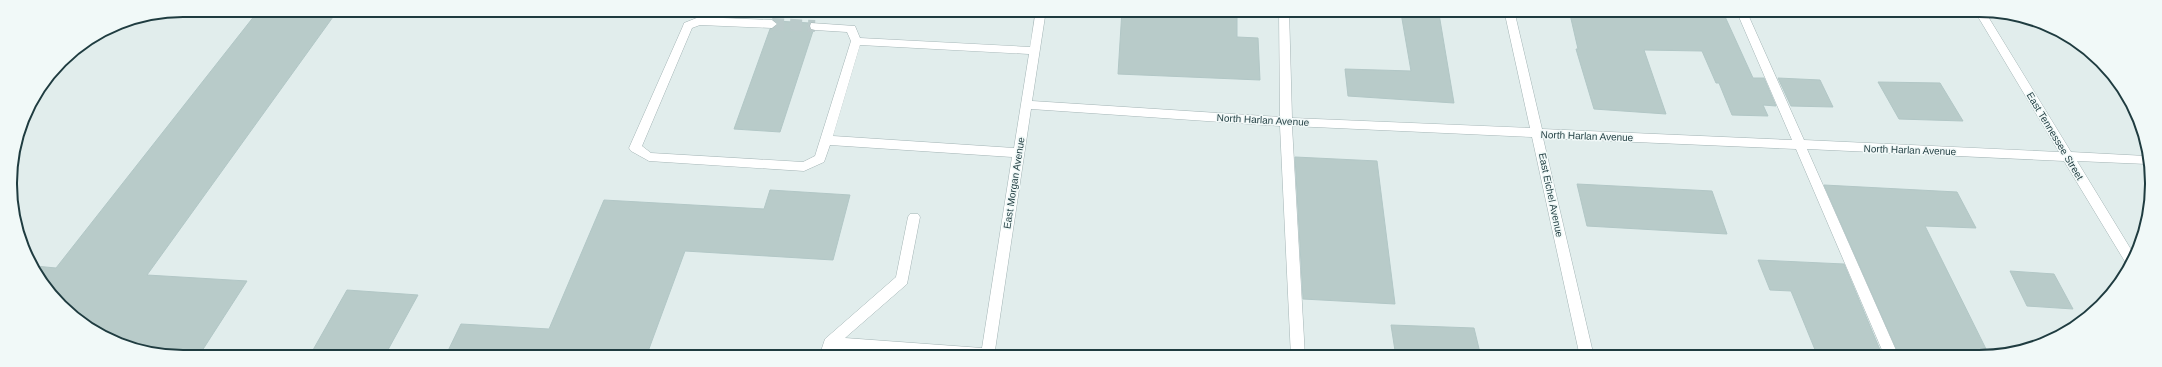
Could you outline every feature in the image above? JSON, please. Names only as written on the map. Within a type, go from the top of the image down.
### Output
[{"type":"street","name":"East Morgan Avenue","points":[[988,350],[1040,17]]},
{"type":"street","points":[[1284,17],[1286,122],[1298,350]]},
{"type":"street","name":"East Eichel Avenue","points":[[1511,17],[1585,350]]},
{"type":"street","points":[[1744,17],[1889,350]]},
{"type":"street","name":"East Tennessee Street","points":[[1983,17],[2128,257]]},
{"type":"street","points":[[772,24],[699,21],[688,26],[635,148],[649,157],[804,167],[820,159],[856,40],[851,29],[815,26]]},
{"type":"street","points":[[856,40],[1035,51]]},
{"type":"street","name":"North Harlan Avenue","points":[[1027,105],[1286,122],[2144,160]]},
{"type":"street","points":[[826,140],[1019,153]]},
{"type":"street","points":[[828,350],[830,344],[902,280],[914,217]]},
{"type":"street","points":[[830,344],[916,350]]},
{"type":"building","points":[[253,17],[333,17],[147,275],[247,281],[203,350],[173,350],[151,347],[130,341],[100,328],[82,316],[58,293],[39,266],[56,268]]},
{"type":"building","points":[[1122,17],[1237,17],[1237,37],[1258,38],[1260,80],[1118,74]]},
{"type":"building","points":[[1402,17],[1440,17],[1454,103],[1348,96],[1345,69],[1411,71]]},
{"type":"building","points":[[1571,17],[1725,17],[1753,78],[1764,78],[1776,106],[1763,105],[1768,116],[1732,115],[1719,83],[1716,83],[1702,51],[1644,50],[1666,114],[1594,109],[1576,49],[1578,49]]},
{"type":"building","points":[[776,21],[810,23],[810,29],[813,31],[780,132],[734,129],[770,29],[778,24]]},
{"type":"building","points":[[1778,78],[1820,80],[1833,107],[1791,106]]},
{"type":"building","points":[[1878,82],[1940,83],[1963,121],[1899,119]]},
{"type":"building","points":[[1295,157],[1377,161],[1395,304],[1303,299]]},
{"type":"building","points":[[1577,184],[1712,191],[1727,234],[1587,226]]},
{"type":"building","points":[[1824,185],[1957,192],[1976,228],[1925,226],[1987,350],[1897,350]]},
{"type":"building","points":[[770,190],[850,195],[833,260],[685,251],[649,350],[448,350],[461,324],[549,329],[604,200],[764,209]]},
{"type":"building","points":[[1758,260],[1844,264],[1880,350],[1815,350],[1791,291],[1770,290]]},
{"type":"building","points":[[2010,271],[2054,274],[2073,309],[2027,306]]},
{"type":"building","points":[[347,290],[418,295],[388,350],[313,350]]},
{"type":"building","points":[[1391,325],[1474,328],[1479,350],[1395,350]]},
{"type":"tunnel","points":[[772,24],[815,26]]}]
